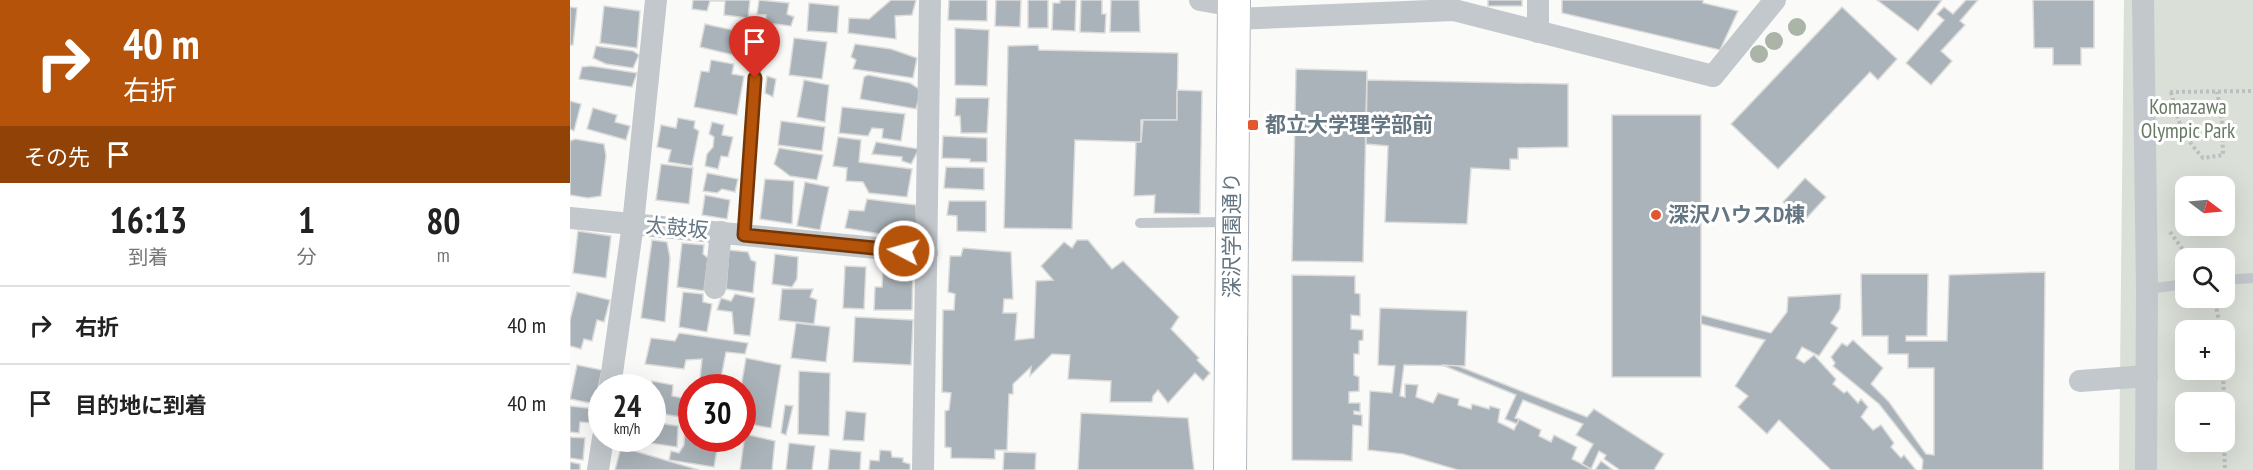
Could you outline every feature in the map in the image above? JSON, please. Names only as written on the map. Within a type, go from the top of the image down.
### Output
[{"type":"street","points":[[612,374],[633,224],[656,0]]},
{"type":"street","points":[[923,470],[930,0]]},
{"type":"street","points":[[1200,0],[1234,9],[1454,10],[1713,76],[1774,0]]},
{"type":"street","points":[[1538,0],[1538,32]]},
{"type":"street","points":[[2143,0],[2147,289],[2146,470]]},
{"type":"street","name":"深沢学園通り","points":[[1230,470],[1234,9]]},
{"type":"street","name":"太鼓坂","points":[[570,218],[927,253]]},
{"type":"street","points":[[715,288],[721,232]]},
{"type":"street","points":[[2080,381],[2147,376]]},
{"type":"street","points":[[598,470],[601,452]]},
{"type":"lane","points":[[744,235],[759,33]]},
{"type":"lane","points":[[1140,223],[1232,222]]},
{"type":"lane","points":[[2235,279],[2253,278]]},
{"type":"lane","points":[[2147,289],[2175,285]]},
{"type":"path","points":[[2217,92],[2222,120],[2223,155],[2203,158],[2187,140],[2180,127],[2171,92],[2253,91]]},
{"type":"path","points":[[2224,452],[2225,470]]},
{"type":"green space","name":"Komazawa Olympic Park","points":[[2124,0],[2253,0],[2253,470],[2119,470]]},
{"type":"building","points":[[693,0],[750,0],[748,18],[724,15],[725,1],[710,1],[707,11],[692,9]]},
{"type":"building","points":[[759,0],[789,3],[787,14],[794,17],[791,26],[766,23],[766,15],[757,14]]},
{"type":"building","points":[[891,0],[916,0],[912,15],[895,16],[896,39],[848,33],[849,18],[869,19]]},
{"type":"building","points":[[949,0],[987,0],[987,21],[948,20]]},
{"type":"building","points":[[996,0],[1021,0],[1020,27],[995,26]]},
{"type":"building","points":[[1028,0],[1048,0],[1048,28],[1028,28]]},
{"type":"building","points":[[1060,0],[1076,0],[1075,31],[1052,30],[1053,3],[1060,3]]},
{"type":"building","points":[[1081,0],[1102,0],[1102,14],[1106,14],[1105,33],[1080,32]]},
{"type":"building","points":[[1111,0],[1139,0],[1140,32],[1110,32]]},
{"type":"building","points":[[1488,0],[1522,0],[1522,6],[1488,6]]},
{"type":"building","points":[[1562,0],[1703,0],[1703,3],[1738,11],[1720,50],[1562,13]]},
{"type":"building","points":[[1877,0],[1942,0],[1918,31]]},
{"type":"building","points":[[1966,0],[1978,0],[1960,21],[1965,25],[1941,51],[1952,61],[1931,85],[1906,63],[1944,20],[1937,14],[1944,7],[1953,14]]},
{"type":"building","points":[[2033,0],[2094,0],[2094,48],[2081,48],[2081,65],[2053,65],[2053,48],[2034,48]]},
{"type":"building","points":[[809,3],[839,6],[837,33],[807,31]]},
{"type":"building","points":[[604,6],[640,11],[637,48],[600,43]]},
{"type":"building","points":[[570,7],[577,8],[573,45],[570,45]]},
{"type":"building","points":[[1842,7],[1897,59],[1878,80],[1870,72],[1778,169],[1731,124]]},
{"type":"building","points":[[705,24],[732,30],[737,24],[748,26],[742,57],[700,47]]},
{"type":"building","points":[[955,28],[989,30],[987,86],[955,85]]},
{"type":"building","points":[[794,38],[827,42],[822,79],[789,75]]},
{"type":"building","points":[[855,44],[891,49],[917,58],[913,78],[853,69],[856,60],[851,57]]},
{"type":"building","points":[[1038,45],[1039,50],[1178,53],[1177,120],[1141,120],[1141,142],[1075,140],[1072,229],[1004,228],[1008,46]]},
{"type":"building","points":[[596,46],[633,51],[639,55],[633,68],[606,64],[593,58]]},
{"type":"building","points":[[711,60],[734,64],[732,74],[744,76],[737,115],[694,107],[701,71],[709,72]]},
{"type":"building","points":[[591,66],[637,73],[632,87],[579,79],[582,67]]},
{"type":"building","points":[[1296,69],[1367,71],[1363,262],[1292,261]]},
{"type":"building","points":[[868,75],[910,83],[921,90],[916,109],[860,99],[864,77]]},
{"type":"building","points":[[767,76],[776,79],[773,97],[765,93]]},
{"type":"building","points":[[804,80],[829,85],[825,122],[797,117]]},
{"type":"building","points":[[1367,80],[1568,84],[1568,147],[1518,148],[1518,159],[1510,159],[1510,170],[1471,168],[1467,224],[1385,222],[1388,146],[1366,144]]},
{"type":"building","points":[[1177,90],[1202,91],[1200,214],[1154,213],[1155,195],[1134,196],[1136,142],[1141,142],[1143,120],[1177,120]]},
{"type":"building","points":[[956,98],[989,98],[987,133],[961,133],[960,116],[955,116]]},
{"type":"building","points":[[570,101],[581,104],[574,131],[570,129]]},
{"type":"building","points":[[842,107],[905,114],[901,141],[882,138],[883,129],[872,128],[868,136],[839,133]]},
{"type":"building","points":[[593,108],[617,115],[615,122],[630,126],[626,140],[587,129]]},
{"type":"building","name":"深沢ハウスD棟","points":[[1612,115],[1701,115],[1701,377],[1612,377]]},
{"type":"building","points":[[678,118],[695,121],[694,128],[699,131],[692,166],[668,162],[671,150],[657,147],[661,125],[676,128]]},
{"type":"building","points":[[781,121],[825,127],[822,151],[778,145]]},
{"type":"building","points":[[712,122],[724,125],[722,135],[733,137],[728,157],[721,156],[718,169],[705,166],[707,154],[713,147],[714,137],[709,134]]},
{"type":"building","points":[[943,136],[987,138],[987,162],[942,158]]},
{"type":"building","points":[[838,137],[861,140],[859,162],[912,169],[907,197],[869,193],[863,182],[846,181],[847,168],[833,166]]},
{"type":"building","points":[[575,139],[604,144],[606,156],[601,196],[588,198],[570,195],[570,141]]},
{"type":"building","points":[[876,142],[919,149],[911,164],[902,161],[902,157],[872,154]]},
{"type":"building","points":[[779,148],[823,155],[817,180],[790,176],[774,164]]},
{"type":"building","points":[[661,164],[693,168],[689,204],[656,200]]},
{"type":"building","points":[[946,167],[984,168],[984,190],[944,188]]},
{"type":"building","points":[[707,173],[738,179],[735,192],[722,189],[717,193],[703,191]]},
{"type":"building","points":[[1805,178],[1826,197],[1804,221],[1783,202]]},
{"type":"building","points":[[765,179],[794,181],[792,224],[760,219]]},
{"type":"building","points":[[805,182],[829,187],[820,230],[797,226]]},
{"type":"building","points":[[705,195],[730,200],[727,219],[702,215]]},
{"type":"building","points":[[867,199],[916,205],[917,227],[904,238],[845,228],[849,210],[864,211]]},
{"type":"building","points":[[949,201],[986,201],[986,232],[957,231],[957,216],[947,215]]},
{"type":"building","points":[[578,231],[611,236],[606,278],[573,273]]},
{"type":"building","points":[[652,240],[667,242],[670,258],[665,322],[641,318]]},
{"type":"building","points":[[1077,240],[1088,240],[1112,269],[1123,261],[1179,317],[1171,329],[1210,373],[1203,381],[1195,373],[1168,403],[1158,390],[1152,402],[1110,402],[1111,381],[1068,379],[1070,355],[1052,354],[1030,376],[1031,367],[1013,384],[1013,394],[1009,394],[1007,450],[995,450],[995,459],[951,458],[951,448],[945,447],[945,411],[949,410],[951,393],[942,392],[943,310],[954,310],[955,294],[948,292],[950,256],[961,256],[963,248],[1011,252],[1013,299],[1004,299],[1003,313],[1017,313],[1015,340],[1034,338],[1036,281],[1053,280],[1041,266],[1064,242],[1072,248]]},
{"type":"building","points":[[682,243],[704,245],[703,254],[708,258],[704,291],[677,287]]},
{"type":"building","points":[[729,250],[748,252],[751,260],[756,262],[753,293],[726,289]]},
{"type":"building","points":[[775,254],[798,257],[797,279],[792,287],[772,284]]},
{"type":"building","points":[[845,266],[866,267],[864,309],[843,308]]},
{"type":"building","points":[[883,266],[913,266],[912,310],[874,310],[875,287],[882,287]]},
{"type":"building","points":[[2045,272],[2043,470],[1922,470],[1923,460],[1879,404],[1833,366],[1835,363],[1831,357],[1842,343],[1847,346],[1853,340],[1883,368],[1871,384],[1889,402],[1926,454],[1934,455],[1934,368],[1908,368],[1908,354],[1888,354],[1888,336],[1862,336],[1861,274],[1928,274],[1927,336],[1906,336],[1906,341],[1947,341],[1949,275]]},
{"type":"building","points":[[1292,275],[1355,276],[1355,293],[1360,294],[1360,316],[1351,315],[1351,329],[1363,330],[1363,340],[1359,341],[1359,354],[1354,354],[1354,375],[1359,377],[1359,391],[1349,392],[1349,403],[1360,403],[1360,412],[1354,411],[1354,414],[1362,415],[1362,426],[1353,425],[1352,461],[1292,460]]},
{"type":"building","points":[[782,289],[813,289],[810,297],[817,300],[814,324],[779,320]]},
{"type":"building","points":[[577,292],[610,300],[604,322],[597,320],[592,341],[584,339],[581,349],[570,346],[570,320]]},
{"type":"building","points":[[683,292],[703,294],[703,302],[712,304],[707,332],[679,327]]},
{"type":"building","points":[[735,294],[755,298],[750,336],[734,334],[732,312],[717,310],[721,298],[731,301]]},
{"type":"building","points":[[1841,294],[1840,309],[1831,323],[1838,328],[1819,356],[1802,347],[1796,358],[1804,363],[1814,355],[1836,379],[1833,384],[1844,393],[1847,391],[1858,403],[1861,399],[1868,407],[1861,417],[1873,430],[1881,425],[1894,443],[1891,447],[1901,458],[1904,455],[1916,470],[1831,470],[1779,420],[1767,434],[1738,407],[1748,396],[1735,386],[1765,340],[1701,324],[1701,315],[1771,333],[1787,312],[1788,297]]},
{"type":"building","points":[[1380,308],[1467,311],[1465,366],[1404,365],[1400,396],[1405,397],[1405,384],[1418,385],[1416,397],[1433,403],[1438,393],[1459,399],[1458,405],[1471,409],[1472,404],[1489,409],[1490,406],[1500,409],[1498,422],[1514,430],[1519,419],[1541,430],[1539,436],[1551,442],[1554,435],[1577,447],[1572,459],[1593,470],[1458,470],[1403,454],[1368,450],[1370,391],[1392,393],[1395,366],[1378,365]]},
{"type":"building","points":[[855,317],[913,320],[911,365],[853,362]]},
{"type":"building","points":[[796,323],[830,327],[826,362],[791,358]]},
{"type":"building","points":[[679,333],[748,343],[745,354],[726,352],[722,374],[700,374],[702,359],[686,360],[684,369],[645,364],[651,338],[675,341]]},
{"type":"building","points":[[746,358],[781,365],[771,428],[756,425],[756,374],[743,374]]},
{"type":"building","points":[[577,365],[602,370],[601,374],[588,374],[588,403],[570,399]]},
{"type":"building","points":[[1442,365],[1458,366],[1587,417],[1594,409],[1664,454],[1654,470],[1620,470],[1604,459],[1606,455],[1599,451],[1591,469],[1582,464],[1593,444],[1576,435],[1583,424],[1523,400],[1515,418],[1519,419],[1517,424],[1505,419],[1516,395]]},
{"type":"building","points":[[799,371],[830,373],[829,436],[798,434]]},
{"type":"building","points":[[666,384],[673,385],[672,396],[678,397],[678,417],[666,414]]},
{"type":"building","points":[[785,405],[793,406],[786,435],[781,433]]},
{"type":"building","points":[[570,406],[588,408],[588,423],[580,422],[579,433],[570,432]]},
{"type":"building","points":[[846,411],[866,413],[864,441],[843,440]]},
{"type":"building","points":[[1081,413],[1188,418],[1194,470],[1078,470]]},
{"type":"building","points":[[666,424],[678,426],[677,447],[666,445]]},
{"type":"building","points":[[570,437],[585,438],[583,460],[570,458]]},
{"type":"building","points":[[756,437],[775,441],[772,470],[740,470],[742,452],[756,452]]},
{"type":"building","points":[[789,443],[815,446],[812,470],[786,470]]},
{"type":"building","points":[[830,449],[861,452],[860,470],[828,470]]},
{"type":"building","points":[[880,450],[891,451],[892,457],[903,458],[903,462],[910,464],[910,470],[869,470],[870,460],[879,461]]},
{"type":"building","points":[[671,451],[679,453],[717,452],[714,467],[669,460]]},
{"type":"building","points":[[620,452],[638,452],[699,470],[615,470]]},
{"type":"building","points":[[1004,452],[1036,453],[1035,470],[1003,470]]},
{"type":"building","points":[[1601,461],[1613,470],[1595,470]]},
{"type":"building","points":[[570,462],[580,464],[580,470],[570,470]]},
{"type":"place","name":"都立大学理学部前","points":[[1253,125]]},
{"type":"place","name":"深沢ハウスD棟","points":[[1656,215]]},
{"type":"route","points":[[755,78],[744,235],[904,251]]}]
